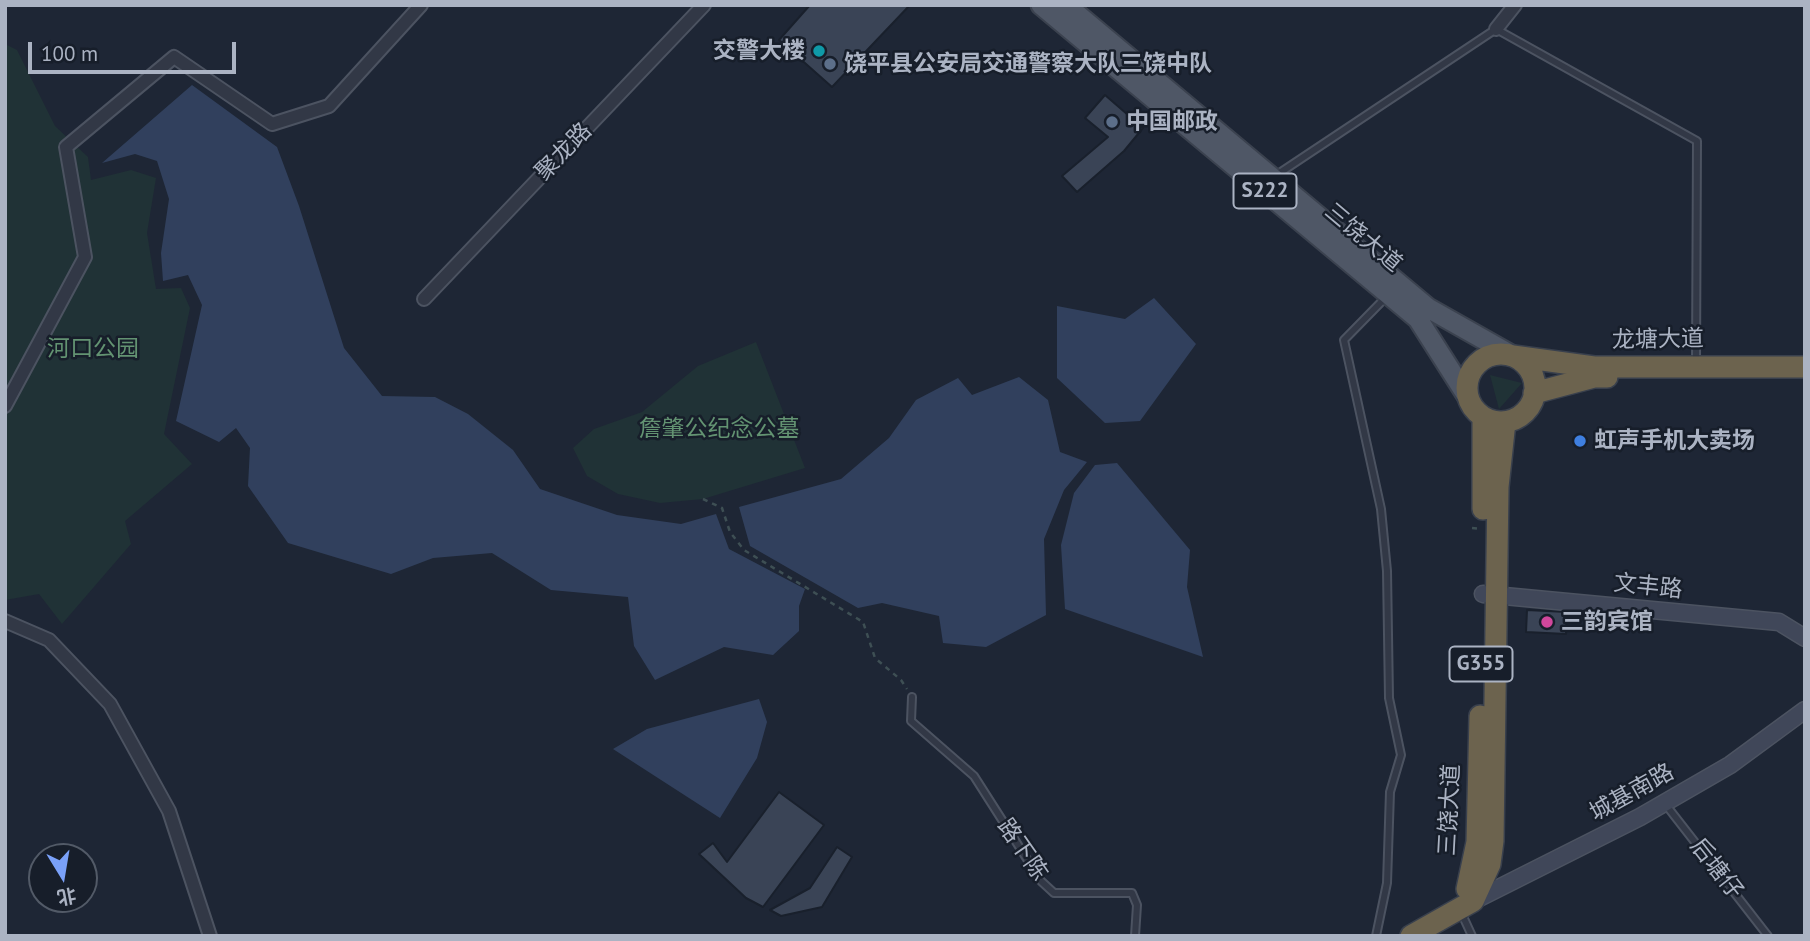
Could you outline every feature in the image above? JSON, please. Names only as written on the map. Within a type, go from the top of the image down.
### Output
[{"type":"highway","points":[[1492,355],[1513,356],[1530,371],[1534,393],[1523,413],[1505,422],[1483,417],[1467,396],[1469,376],[1474,366],[1492,355]]},
{"type":"highway","name":"龙塘大道","points":[[1513,356],[1594,372],[1805,367]]},
{"type":"highway","name":"龙塘大道","points":[[1696,371],[1805,376]]},
{"type":"highway","name":"龙塘大道","points":[[1534,393],[1594,372]]},
{"type":"highway","name":"三饶大道","points":[[1466,905],[1487,872],[1493,841],[1491,487],[1483,417]]},
{"type":"highway","name":"三饶大道","points":[[1491,487],[1505,422]]},
{"type":"highway","name":"三饶大道","points":[[1466,905],[1477,842],[1490,594]]},
{"type":"highway","points":[[1411,936],[1466,905]]},
{"type":"main road","name":"三饶大道","points":[[1041,5],[1266,182],[1423,313],[1467,396]]},
{"type":"main road","name":"三饶大道","points":[[1066,5],[1389,294],[1513,356]]},
{"type":"street","points":[[5,406],[85,257],[66,147],[174,57],[272,124],[329,106],[421,5]]},
{"type":"street","name":"聚龙路","points":[[424,299],[704,5]]},
{"type":"street","points":[[1496,29],[1515,5]]},
{"type":"street","name":"文丰路","points":[[1490,594],[1779,622],[1805,638]]},
{"type":"street","points":[[5,621],[49,640],[110,704],[169,811],[210,936]]},
{"type":"street","name":"城基南路","points":[[1466,905],[1640,817],[1730,765],[1805,710]]},
{"type":"street","points":[[1487,872],[1493,879],[1508,883]]},
{"type":"lane","points":[[1266,182],[1496,29],[1697,141],[1696,371]]},
{"type":"lane","points":[[1376,936],[1387,883],[1390,792],[1401,755],[1389,698],[1387,571],[1381,509],[1344,340],[1389,294]]},
{"type":"lane","name":"路下陈","points":[[912,698],[911,721],[974,776],[1041,881],[1054,892],[1132,893],[1137,905],[1135,936]]},
{"type":"lane","name":"后塘仔","points":[[1663,802],[1768,936]]},
{"type":"lane","points":[[1466,905],[1472,936]]},
{"type":"path","points":[[703,499],[722,508],[730,532],[744,550],[863,622],[875,658],[901,680],[912,698]]},
{"type":"green space","name":"河口公园","points":[[5,44],[17,50],[55,126],[88,157],[91,180],[131,170],[156,178],[147,233],[156,289],[181,288],[190,308],[164,434],[192,464],[125,521],[131,544],[62,624],[39,594],[5,600]]},
{"type":"green space","name":"詹肇公纪念公墓","points":[[756,342],[805,468],[703,499],[660,503],[618,494],[587,476],[573,448],[594,429],[642,412],[698,366]]},
{"type":"green space","points":[[1490,375],[1522,383],[1499,409],[1494,390]]},
{"type":"water","points":[[192,85],[277,147],[299,206],[344,348],[382,396],[435,397],[468,414],[513,450],[540,489],[617,515],[681,524],[716,514],[729,549],[805,589],[799,606],[799,631],[773,655],[724,647],[655,680],[634,646],[628,597],[551,590],[492,553],[433,558],[391,574],[288,543],[248,486],[250,448],[236,428],[219,442],[176,421],[202,305],[188,275],[163,281],[161,253],[169,199],[157,161],[135,154],[102,163]]},
{"type":"water","points":[[1154,298],[1196,344],[1140,421],[1105,423],[1057,378],[1057,306],[1125,319]]},
{"type":"water","points":[[1019,377],[1048,400],[1060,452],[1087,462],[1064,490],[1044,539],[1046,615],[986,647],[943,643],[939,616],[882,603],[858,608],[750,546],[739,507],[841,479],[889,438],[916,400],[958,378],[972,395]]},
{"type":"water","points":[[1117,463],[1190,550],[1187,587],[1203,657],[1065,609],[1061,545],[1074,493],[1095,465]]},
{"type":"water","points":[[759,699],[767,722],[757,758],[720,818],[613,749],[647,729]]},
{"type":"building","name":"饶平县公安局交通警察大队三饶中队","points":[[810,5],[910,5],[832,87],[779,40]]},
{"type":"building","points":[[1105,95],[1143,128],[1124,151],[1077,192],[1062,176],[1108,137],[1085,118]]},
{"type":"building","points":[[1527,610],[1567,612],[1566,634],[1526,632]]},
{"type":"building","points":[[779,792],[824,825],[763,907],[746,898],[699,854],[713,843],[727,862]]},
{"type":"building","points":[[837,847],[852,857],[822,907],[781,916],[770,910],[810,888]]},
{"type":"place","name":"交警大楼","points":[[819,51]]},
{"type":"place","name":"饶平县公安局交通警察大队三饶中队","points":[[830,64]]},
{"type":"place","name":"中国邮政","points":[[1112,122]]},
{"type":"place","name":"虹声手机大卖场","points":[[1580,441]]},
{"type":"place","name":"三韵宾馆","points":[[1547,622]]}]
